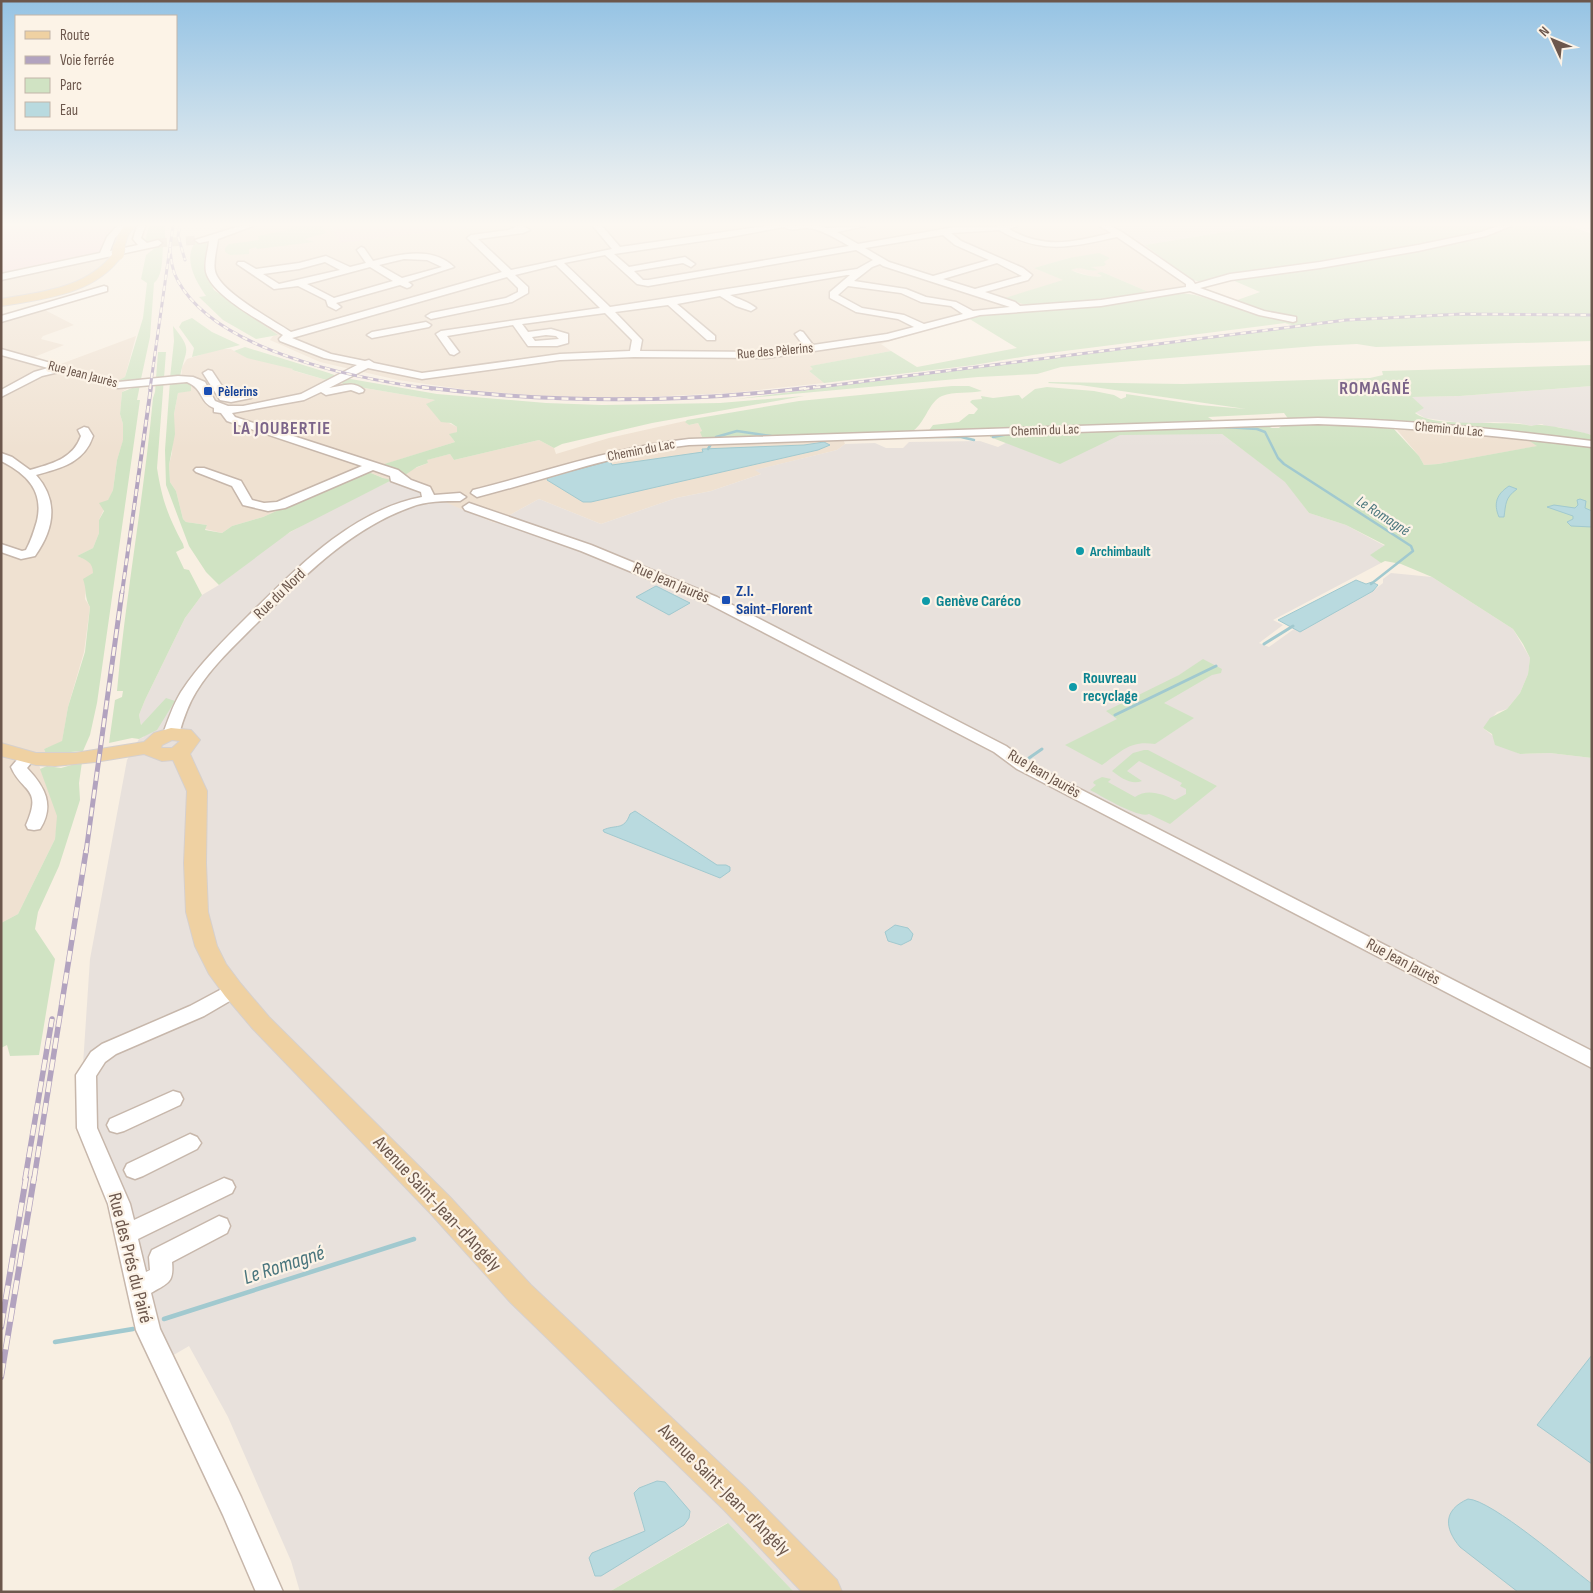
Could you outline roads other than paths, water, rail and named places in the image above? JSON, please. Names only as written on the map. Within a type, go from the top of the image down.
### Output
[{"type":"main road","points":[[1,304],[17,300]]},
{"type":"main road","points":[[1,749],[27,758],[51,760],[151,747],[158,739],[175,743]]},
{"type":"main road","name":"Avenue Saint-Jean-d'Angély","points":[[175,743],[183,762],[195,780],[198,790],[195,862],[198,921],[206,946],[217,968],[233,990],[260,1023],[440,1205],[521,1294],[736,1499],[825,1592]]},
{"type":"street","points":[[1,319],[65,300]]},
{"type":"street","name":"Rue des Pèlerins","points":[[237,300],[287,336],[286,341],[319,354],[369,363],[418,375],[578,356],[634,354],[757,356],[882,338],[971,314],[1017,308],[1117,300]]},
{"type":"street","points":[[336,300],[330,302],[330,304],[353,317]]},
{"type":"street","points":[[287,336],[412,300]]},
{"type":"street","points":[[372,335],[423,317],[507,300]]},
{"type":"street","points":[[597,300],[635,337],[637,340],[634,354]]},
{"type":"street","points":[[441,334],[515,322],[679,300]]},
{"type":"street","points":[[732,300],[751,308]]},
{"type":"street","points":[[841,300],[859,310],[901,316],[922,327]]},
{"type":"street","points":[[926,300],[953,304],[971,314]]},
{"type":"street","points":[[1001,300],[1017,308]]},
{"type":"street","points":[[1226,300],[1262,313],[1293,319]]},
{"type":"street","points":[[670,302],[711,338]]},
{"type":"street","points":[[403,303],[423,317],[441,334],[454,352]]},
{"type":"street","points":[[515,322],[527,335]]},
{"type":"street","points":[[800,334],[811,349]]},
{"type":"street","name":"Rue Jean Jaurès","points":[[1,352],[118,385],[184,374],[198,386],[207,407],[228,410],[226,414],[229,418],[374,467],[386,475],[423,488],[434,498],[462,502],[483,502],[586,548],[712,600],[1000,749],[1023,766],[1592,1060]]},
{"type":"street","points":[[228,410],[246,409],[304,397],[369,363]]},
{"type":"street","points":[[3,391],[38,374],[44,370],[46,364]]},
{"type":"street","points":[[38,374],[62,369]]},
{"type":"street","points":[[3,391],[62,369]]},
{"type":"street","points":[[208,373],[226,398],[247,396]]},
{"type":"street","points":[[198,386],[216,385]]},
{"type":"street","points":[[316,392],[352,387],[359,390]]},
{"type":"street","name":"Chemin du Lac","points":[[483,502],[503,487],[590,460],[662,445],[696,442],[1325,421],[1519,435],[1592,444]]},
{"type":"street","points":[[27,474],[67,461],[81,452],[87,436],[84,430]]},
{"type":"street","points":[[1,456],[27,474],[40,488],[46,507],[37,543],[30,553],[21,555],[1,548]]},
{"type":"street","points":[[201,474],[239,485],[247,502],[260,507],[270,508],[374,467]]},
{"type":"street","name":"Rue du Nord","points":[[175,743],[179,710],[189,692],[217,654],[305,569],[332,546],[366,525],[406,504],[434,498]]},
{"type":"street","points":[[462,502],[483,502]]},
{"type":"street","points":[[27,758],[19,767],[35,786],[42,804],[34,825]]},
{"type":"street","name":"Rue des Prés du Pairé","points":[[233,990],[197,1011],[109,1049],[92,1064],[86,1076],[87,1128],[119,1204],[148,1330],[270,1592]]},
{"type":"street","points":[[117,1125],[173,1099]]},
{"type":"street","points":[[135,1170],[190,1143]]},
{"type":"street","points":[[127,1234],[224,1187]]},
{"type":"street","points":[[139,1288],[162,1275],[160,1257],[219,1226]]},
{"type":"water","points":[[824,442],[830,445],[818,450],[591,502],[583,502],[547,480],[548,477],[610,461],[612,465],[703,452],[702,449],[804,445]]},
{"type":"water","points":[[1509,486],[1517,489],[1508,498],[1504,517],[1499,517],[1496,507],[1497,499]]},
{"type":"water","points":[[1577,500],[1586,501],[1585,508],[1592,511],[1592,527],[1571,526],[1567,522],[1573,519],[1573,516],[1547,507],[1554,505],[1575,508],[1578,505]]},
{"type":"water","points":[[1356,580],[1366,584],[1372,582],[1378,585],[1373,591],[1300,632],[1278,620]]},
{"type":"water","points":[[656,586],[690,603],[669,615],[636,597]]},
{"type":"water","points":[[635,811],[717,865],[730,867],[730,871],[720,878],[604,832],[603,830],[625,823],[630,814]]},
{"type":"water","points":[[895,925],[908,928],[913,934],[911,940],[901,945],[888,941],[885,932]]},
{"type":"water","points":[[1592,1355],[1592,1464],[1537,1425]]},
{"type":"water","points":[[657,1481],[665,1482],[690,1511],[689,1518],[684,1525],[601,1576],[595,1576],[589,1558],[592,1553],[645,1531],[634,1493],[639,1488]]},
{"type":"water","points":[[1468,1499],[1479,1502],[1494,1510],[1530,1535],[1592,1584],[1592,1592],[1518,1592],[1460,1547],[1451,1533],[1449,1526],[1450,1514],[1460,1503]]},
{"type":"waterway","name":"Le Romagné","points":[[1224,427],[1257,429],[1265,432],[1278,458],[1284,464],[1411,546],[1413,551],[1371,584]]},
{"type":"waterway","name":"Le Romagné","points":[[716,437],[737,431],[771,436]]},
{"type":"waterway","name":"Le Romagné","points":[[993,437],[1009,434]]},
{"type":"waterway","name":"Le Romagné","points":[[917,437],[961,437],[974,440]]},
{"type":"waterway","name":"Le Romagné","points":[[708,449],[711,444]]},
{"type":"waterway","name":"Le Romagné","points":[[1264,644],[1293,626]]},
{"type":"waterway","name":"Le Romagné","points":[[1115,715],[1216,666]]},
{"type":"waterway","name":"Le Romagné","points":[[1029,758],[1042,749]]},
{"type":"waterway","name":"Le Romagné","points":[[164,1319],[414,1239]]},
{"type":"waterway","name":"Le Romagné","points":[[55,1342],[133,1329]]},
{"type":"railway","points":[[150,389],[163,300]]},
{"type":"railway","points":[[193,300],[197,306],[224,326],[256,344],[292,358],[367,378],[432,389]]},
{"type":"railway","points":[[804,389],[1346,320],[1462,314],[1592,315]]},
{"type":"railway","points":[[122,593],[151,387]]},
{"type":"railway","points":[[422,387],[471,393],[569,399],[668,399],[815,387]]},
{"type":"railway","points":[[86,852],[122,592]]},
{"type":"railway","points":[[34,1179],[86,851]]},
{"type":"railway","points":[[25,1179],[52,1019]]},
{"type":"railway","points":[[1,1327],[26,1178]]},
{"type":"railway","points":[[1,1377],[34,1178]]},
{"type":"place","name":"Pèlerins","points":[[208,391]]},
{"type":"place","name":"Archimbault","points":[[1080,551]]},
{"type":"place","name":"Z.I. Saint-Florent","points":[[726,600]]},
{"type":"place","name":"Genève Caréco","points":[[926,601]]},
{"type":"place","name":"Rouvreau recyclage","points":[[1073,687]]},
{"type":"district","name":"ROMAGNÉ","points":[[1375,388]]},
{"type":"district","name":"LA JOUBERTIE","points":[[282,428]]}]
